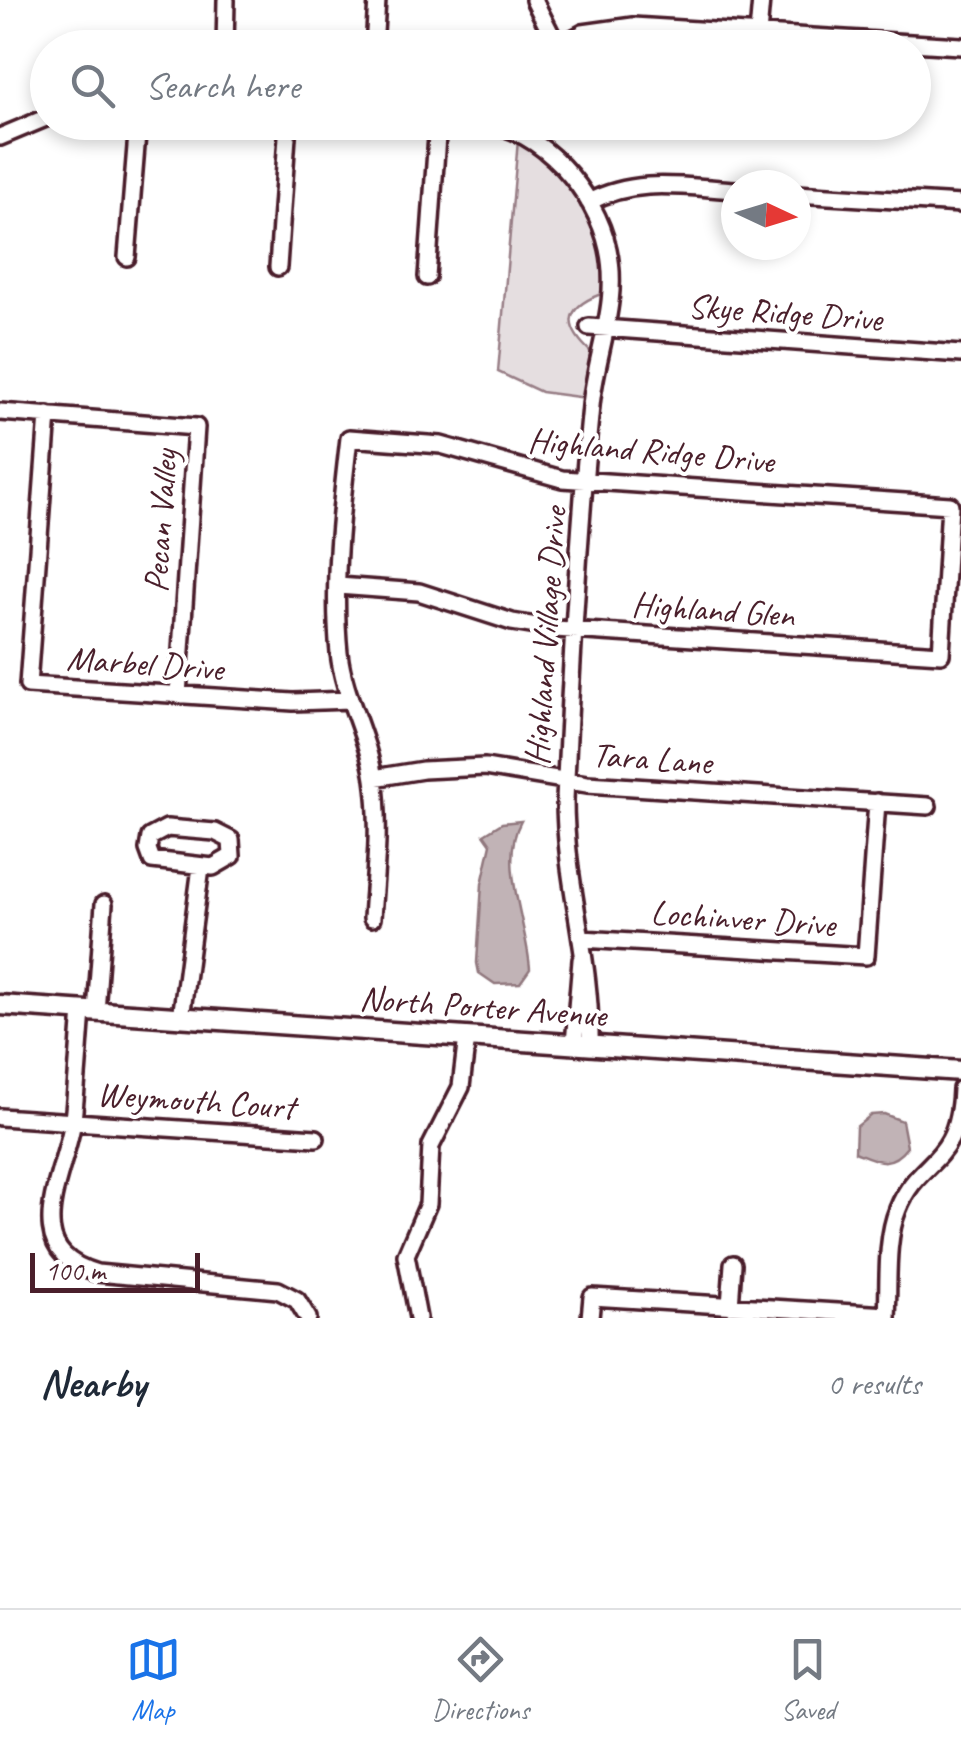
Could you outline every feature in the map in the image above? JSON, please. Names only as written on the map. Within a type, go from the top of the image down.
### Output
[{"type":"main road","name":"North Porter Avenue","points":[[0,1006],[961,1070]]},
{"type":"street","points":[[225,30],[226,0]]},
{"type":"street","points":[[376,30],[378,0]]},
{"type":"street","points":[[534,0],[549,30]]},
{"type":"street","points":[[758,30],[761,0]]},
{"type":"street","points":[[598,30],[608,26],[683,30]]},
{"type":"street","points":[[931,44],[961,46]]},
{"type":"street","points":[[0,137],[30,125]]},
{"type":"street","points":[[128,257],[137,140]]},
{"type":"street","points":[[278,267],[287,140]]},
{"type":"street","points":[[427,277],[437,140]]},
{"type":"street","name":"Highland Village Drive","points":[[530,140],[554,159],[590,202],[602,228],[610,261],[612,299],[597,328],[566,782],[565,835],[583,942],[582,1045]]},
{"type":"street","points":[[590,202],[616,188],[646,184],[721,189]]},
{"type":"street","points":[[811,195],[961,204]]},
{"type":"street","name":"Skye Ridge Drive","points":[[597,328],[961,354]]},
{"type":"street","name":"Pecan Valley","points":[[0,412],[196,427],[178,695]]},
{"type":"street","name":"Marbel Drive","points":[[48,415],[28,685],[315,704],[350,700]]},
{"type":"street","name":"Highland Ridge Drive","points":[[338,586],[349,438],[423,442],[524,472],[586,481],[950,505]]},
{"type":"street","name":"Highland Glen","points":[[338,586],[419,592],[512,622],[575,630],[941,654],[950,505]]},
{"type":"street","points":[[338,586],[340,655],[374,778],[378,838],[372,918]]},
{"type":"street","name":"Tara Lane","points":[[374,778],[424,770],[484,768],[566,782],[928,806]]},
{"type":"street","name":"Lochinver Drive","points":[[583,942],[866,956],[877,802]]},
{"type":"street","points":[[167,828],[228,836],[233,845],[229,862],[201,867],[152,860],[150,838],[167,828]]},
{"type":"street","points":[[181,1018],[201,867]]},
{"type":"street","points":[[104,904],[73,1122],[49,1205],[52,1233],[76,1266],[112,1276],[278,1290],[297,1300],[308,1318]]},
{"type":"street","points":[[418,1318],[406,1255],[428,1204],[431,1146],[461,1088],[467,1037]]},
{"type":"street","points":[[590,1318],[592,1297],[887,1317],[893,1228],[909,1192],[936,1162],[955,1132],[961,1089]]},
{"type":"street","name":"Weymouth Court","points":[[0,1117],[316,1138]]},
{"type":"street","points":[[730,1306],[733,1264]]},
{"type":"shaded area","points":[[518,140],[570,187],[594,225],[601,246],[601,294],[579,306],[572,320],[577,336],[593,354],[587,398],[541,392],[498,372]]},
{"type":"shaded area","points":[[521,821],[512,855],[513,874],[530,969],[520,983],[495,984],[479,973],[477,963],[482,884],[491,844],[484,834],[502,823]]},
{"type":"shaded area","points":[[884,1114],[902,1121],[907,1147],[889,1161],[855,1152],[856,1127],[871,1115]]}]
